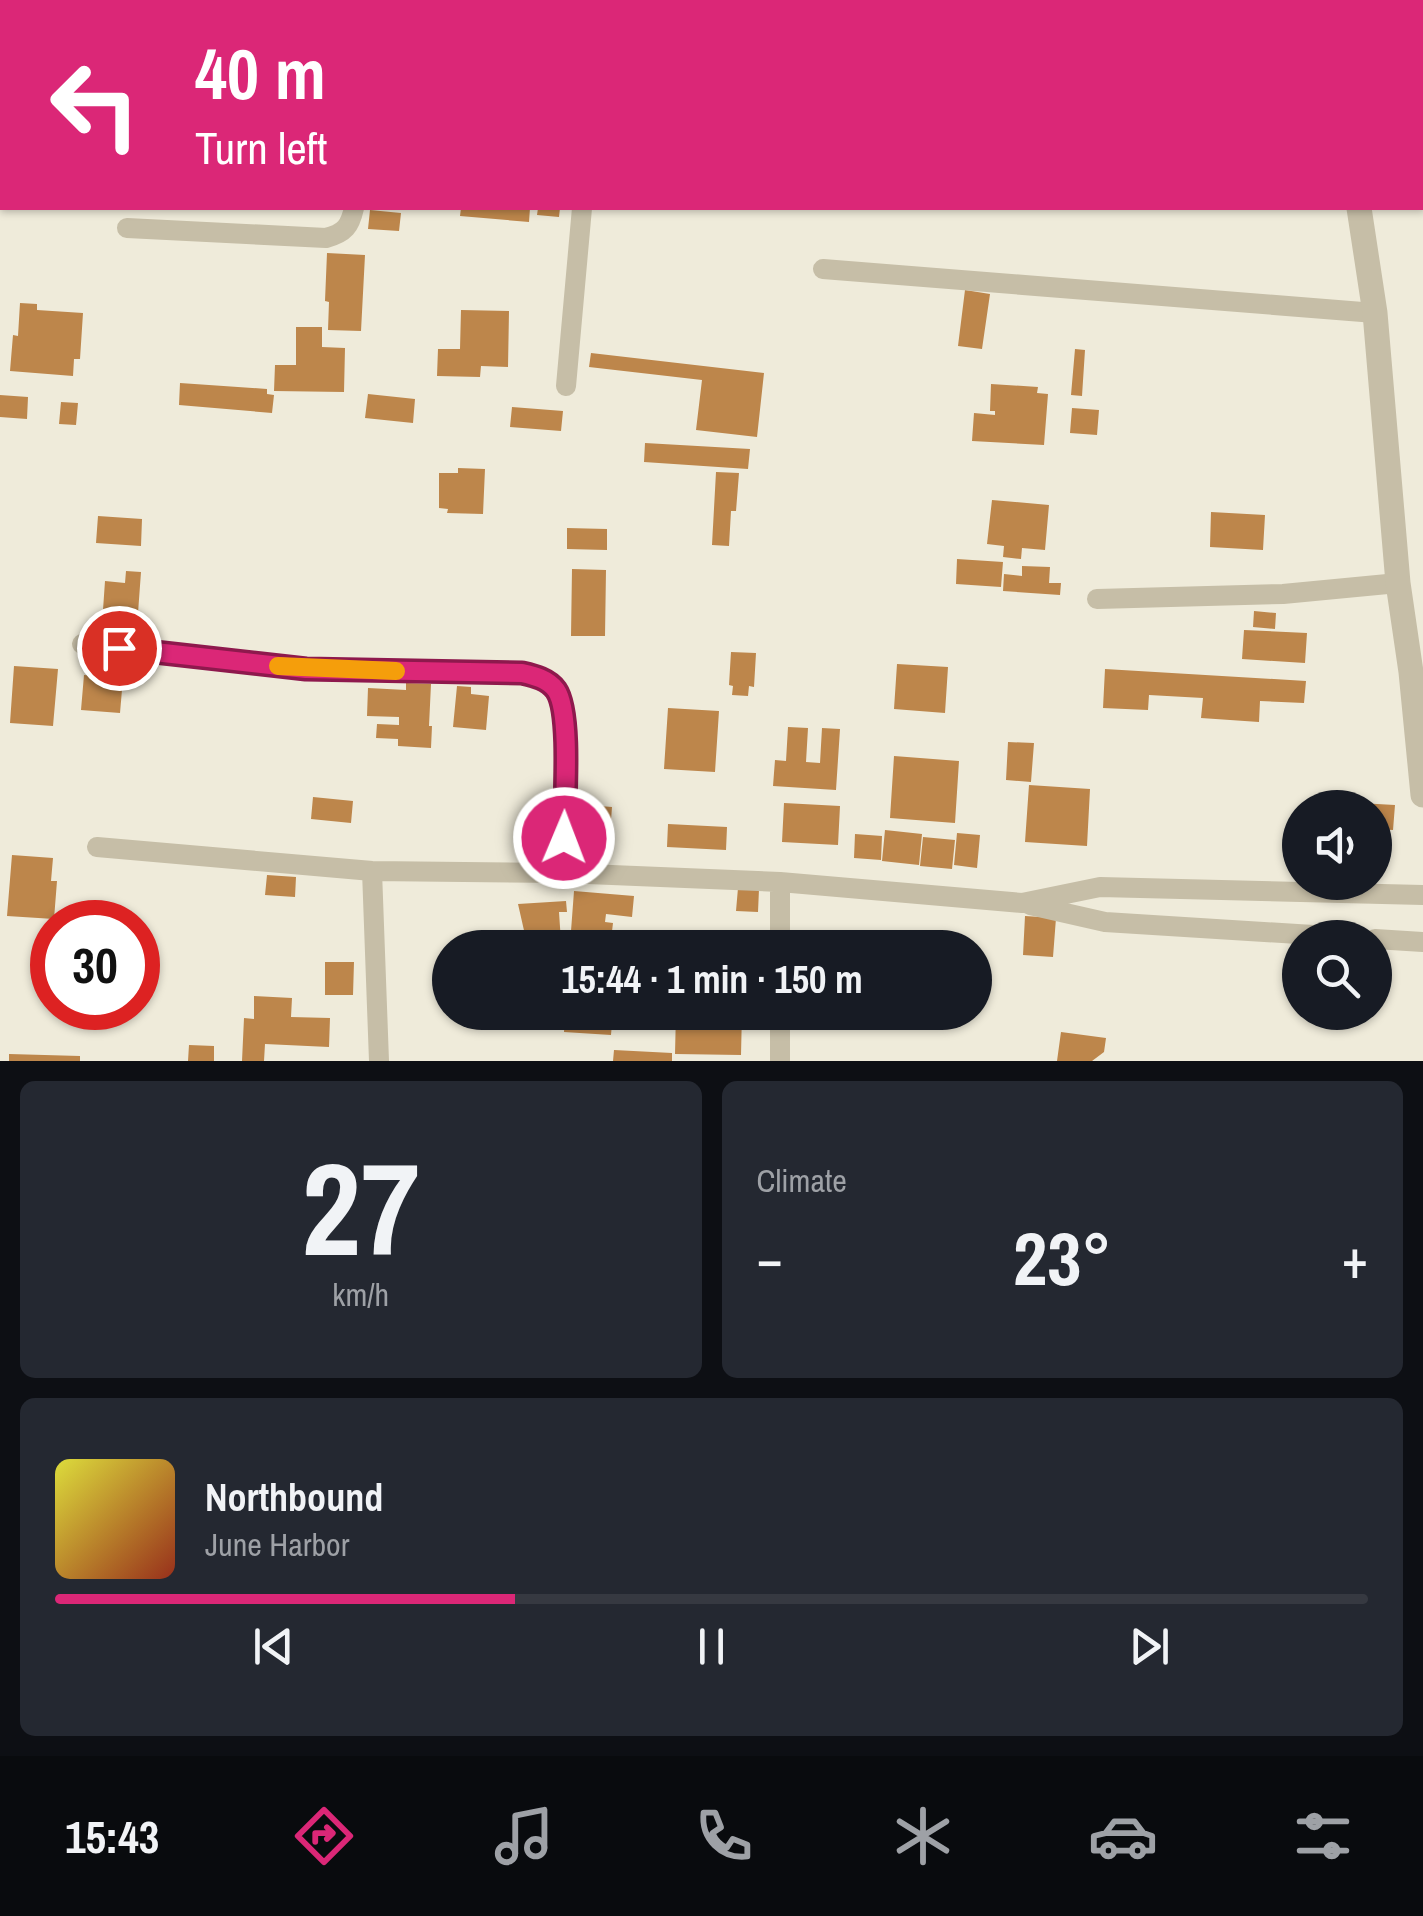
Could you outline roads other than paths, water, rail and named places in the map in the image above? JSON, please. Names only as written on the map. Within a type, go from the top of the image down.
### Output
[{"type":"street","points":[[127,228],[326,238],[341,234],[350,224],[354,210]]},
{"type":"street","points":[[566,386],[582,210]]},
{"type":"street","points":[[1359,210],[1374,313],[1398,583],[1423,795]]},
{"type":"street","points":[[823,269],[1374,313]]},
{"type":"street","points":[[1097,599],[1283,594],[1398,583]]},
{"type":"street","points":[[82,644],[306,669],[522,673],[540,677],[560,696],[564,716],[563,873]]},
{"type":"street","points":[[96,847],[372,871],[563,873],[780,882],[1022,903],[1106,922],[1282,933]]},
{"type":"street","points":[[372,871],[379,1061]]},
{"type":"street","points":[[780,882],[780,930]]},
{"type":"street","points":[[1022,903],[1100,887],[1423,895]]},
{"type":"street","points":[[1392,939],[1423,942]]},
{"type":"street","points":[[780,1030],[780,1061]]}]
